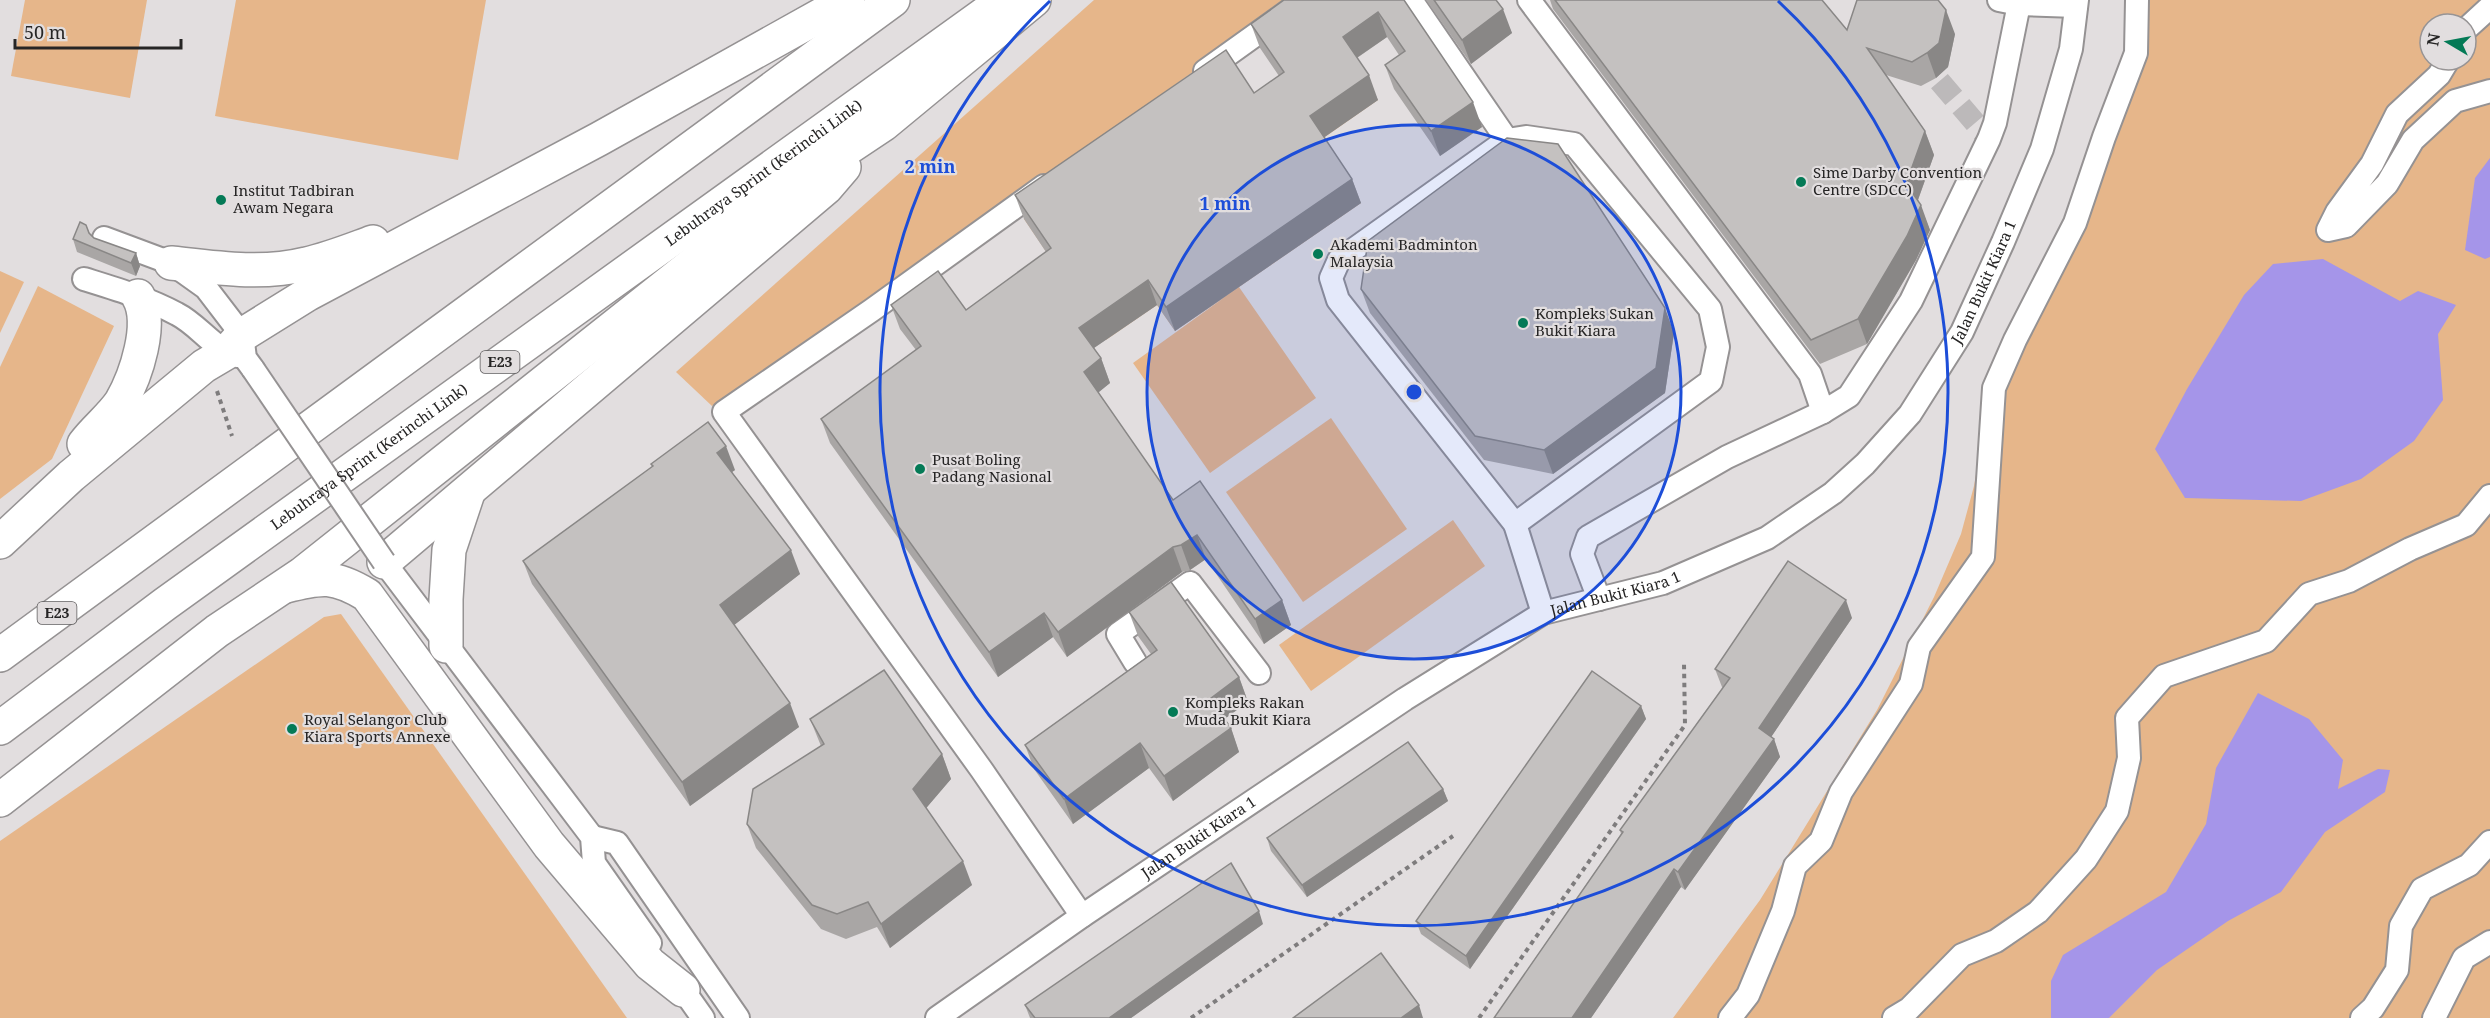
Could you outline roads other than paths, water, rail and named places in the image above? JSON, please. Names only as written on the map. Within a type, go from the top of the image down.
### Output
[{"type":"highway","points":[[0,542],[71,476],[204,366],[242,354],[308,294],[599,139],[848,0]]},
{"type":"highway","name":"E23","points":[[0,656],[893,0]]},
{"type":"highway","name":"Lebuhraya Sprint (Kerinchi Link)","points":[[0,728],[174,597],[1003,0]]},
{"type":"highway","points":[[0,800],[217,631],[302,574],[791,186],[884,124],[1034,0]]},
{"type":"highway","points":[[384,562],[826,188],[884,124]]},
{"type":"highway","points":[[171,263],[230,269],[281,268],[307,264],[376,240],[416,237]]},
{"type":"highway","points":[[71,476],[78,453],[120,404],[131,383],[138,363],[144,320],[143,304],[138,296]]},
{"type":"highway","points":[[446,646],[449,549],[468,493]]},
{"type":"highway","points":[[281,588],[315,579],[345,582],[367,595],[549,845],[650,964],[683,990]]},
{"type":"street","points":[[1187,83],[1304,0]]},
{"type":"street","points":[[1411,0],[1507,140]]},
{"type":"street","points":[[1529,0],[1810,374],[1823,412]]},
{"type":"street","points":[[1730,1018],[1748,995],[1783,911],[1795,866],[1821,841],[1841,792],[1911,684],[1919,647],[1983,556],[1994,388],[2015,340],[2075,223],[2136,53],[2137,0]]},
{"type":"street","points":[[1599,599],[1582,554],[1588,537],[1727,458],[1823,412],[1849,396],[1911,301],[1995,123],[2009,2],[2076,3]]},
{"type":"street","name":"Jalan Bukit Kiara 1","points":[[937,1018],[1082,916],[1405,699],[1543,613],[1664,583],[1767,538],[1833,493],[1864,464],[1910,414],[1962,332],[2042,149],[2071,49],[2076,3]]},
{"type":"street","points":[[2478,18],[2490,7]]},
{"type":"street","points":[[2441,72],[2397,114],[2372,164],[2337,212],[2328,230],[2346,226],[2387,184],[2413,140],[2455,101],[2490,91]]},
{"type":"street","points":[[1515,524],[1711,381],[1718,347],[1710,309],[1574,144],[1526,137],[1507,140],[1339,260],[1331,278],[1338,300],[1515,524],[1543,613]]},
{"type":"street","points":[[1061,173],[872,310],[723,412],[981,769],[1082,916]]},
{"type":"street","points":[[104,238],[171,263],[206,288],[242,354],[384,562],[592,837],[594,863],[703,1018]]},
{"type":"street","points":[[84,279],[138,296],[178,314],[201,331],[242,354]]},
{"type":"street","points":[[1894,1018],[1908,1009],[1962,955],[1996,941],[2038,912],[2086,859],[2117,811],[2129,758],[2127,718],[2164,676],[2266,641],[2309,594],[2349,581],[2410,549],[2466,525],[2490,496]]},
{"type":"street","points":[[1135,663],[1118,634],[1190,583],[1259,673]]},
{"type":"street","points":[[592,837],[618,843],[738,1018]]},
{"type":"street","points":[[2362,1018],[2373,1008],[2397,970],[2402,926],[2422,889],[2469,865],[2490,842]]},
{"type":"street","points":[[2434,1018],[2464,958],[2490,942]]},
{"type":"tunnel","points":[[1918,56],[1989,139]]},
{"type":"place","name":"Sime Darby Convention Centre (SDCC)","points":[[1801,182]]},
{"type":"place","name":"Institut Tadbiran Awam Negara","points":[[221,200]]},
{"type":"place","name":"Akademi Badminton Malaysia","points":[[1318,254]]},
{"type":"place","name":"Kompleks Sukan Bukit Kiara","points":[[1523,323]]},
{"type":"place","name":"Pusat Boling Padang Nasional","points":[[920,469]]},
{"type":"place","name":"Kompleks Rakan Muda Bukit Kiara","points":[[1173,712]]},
{"type":"place","name":"Royal Selangor Club Kiara Sports Annexe","points":[[292,729]]}]
